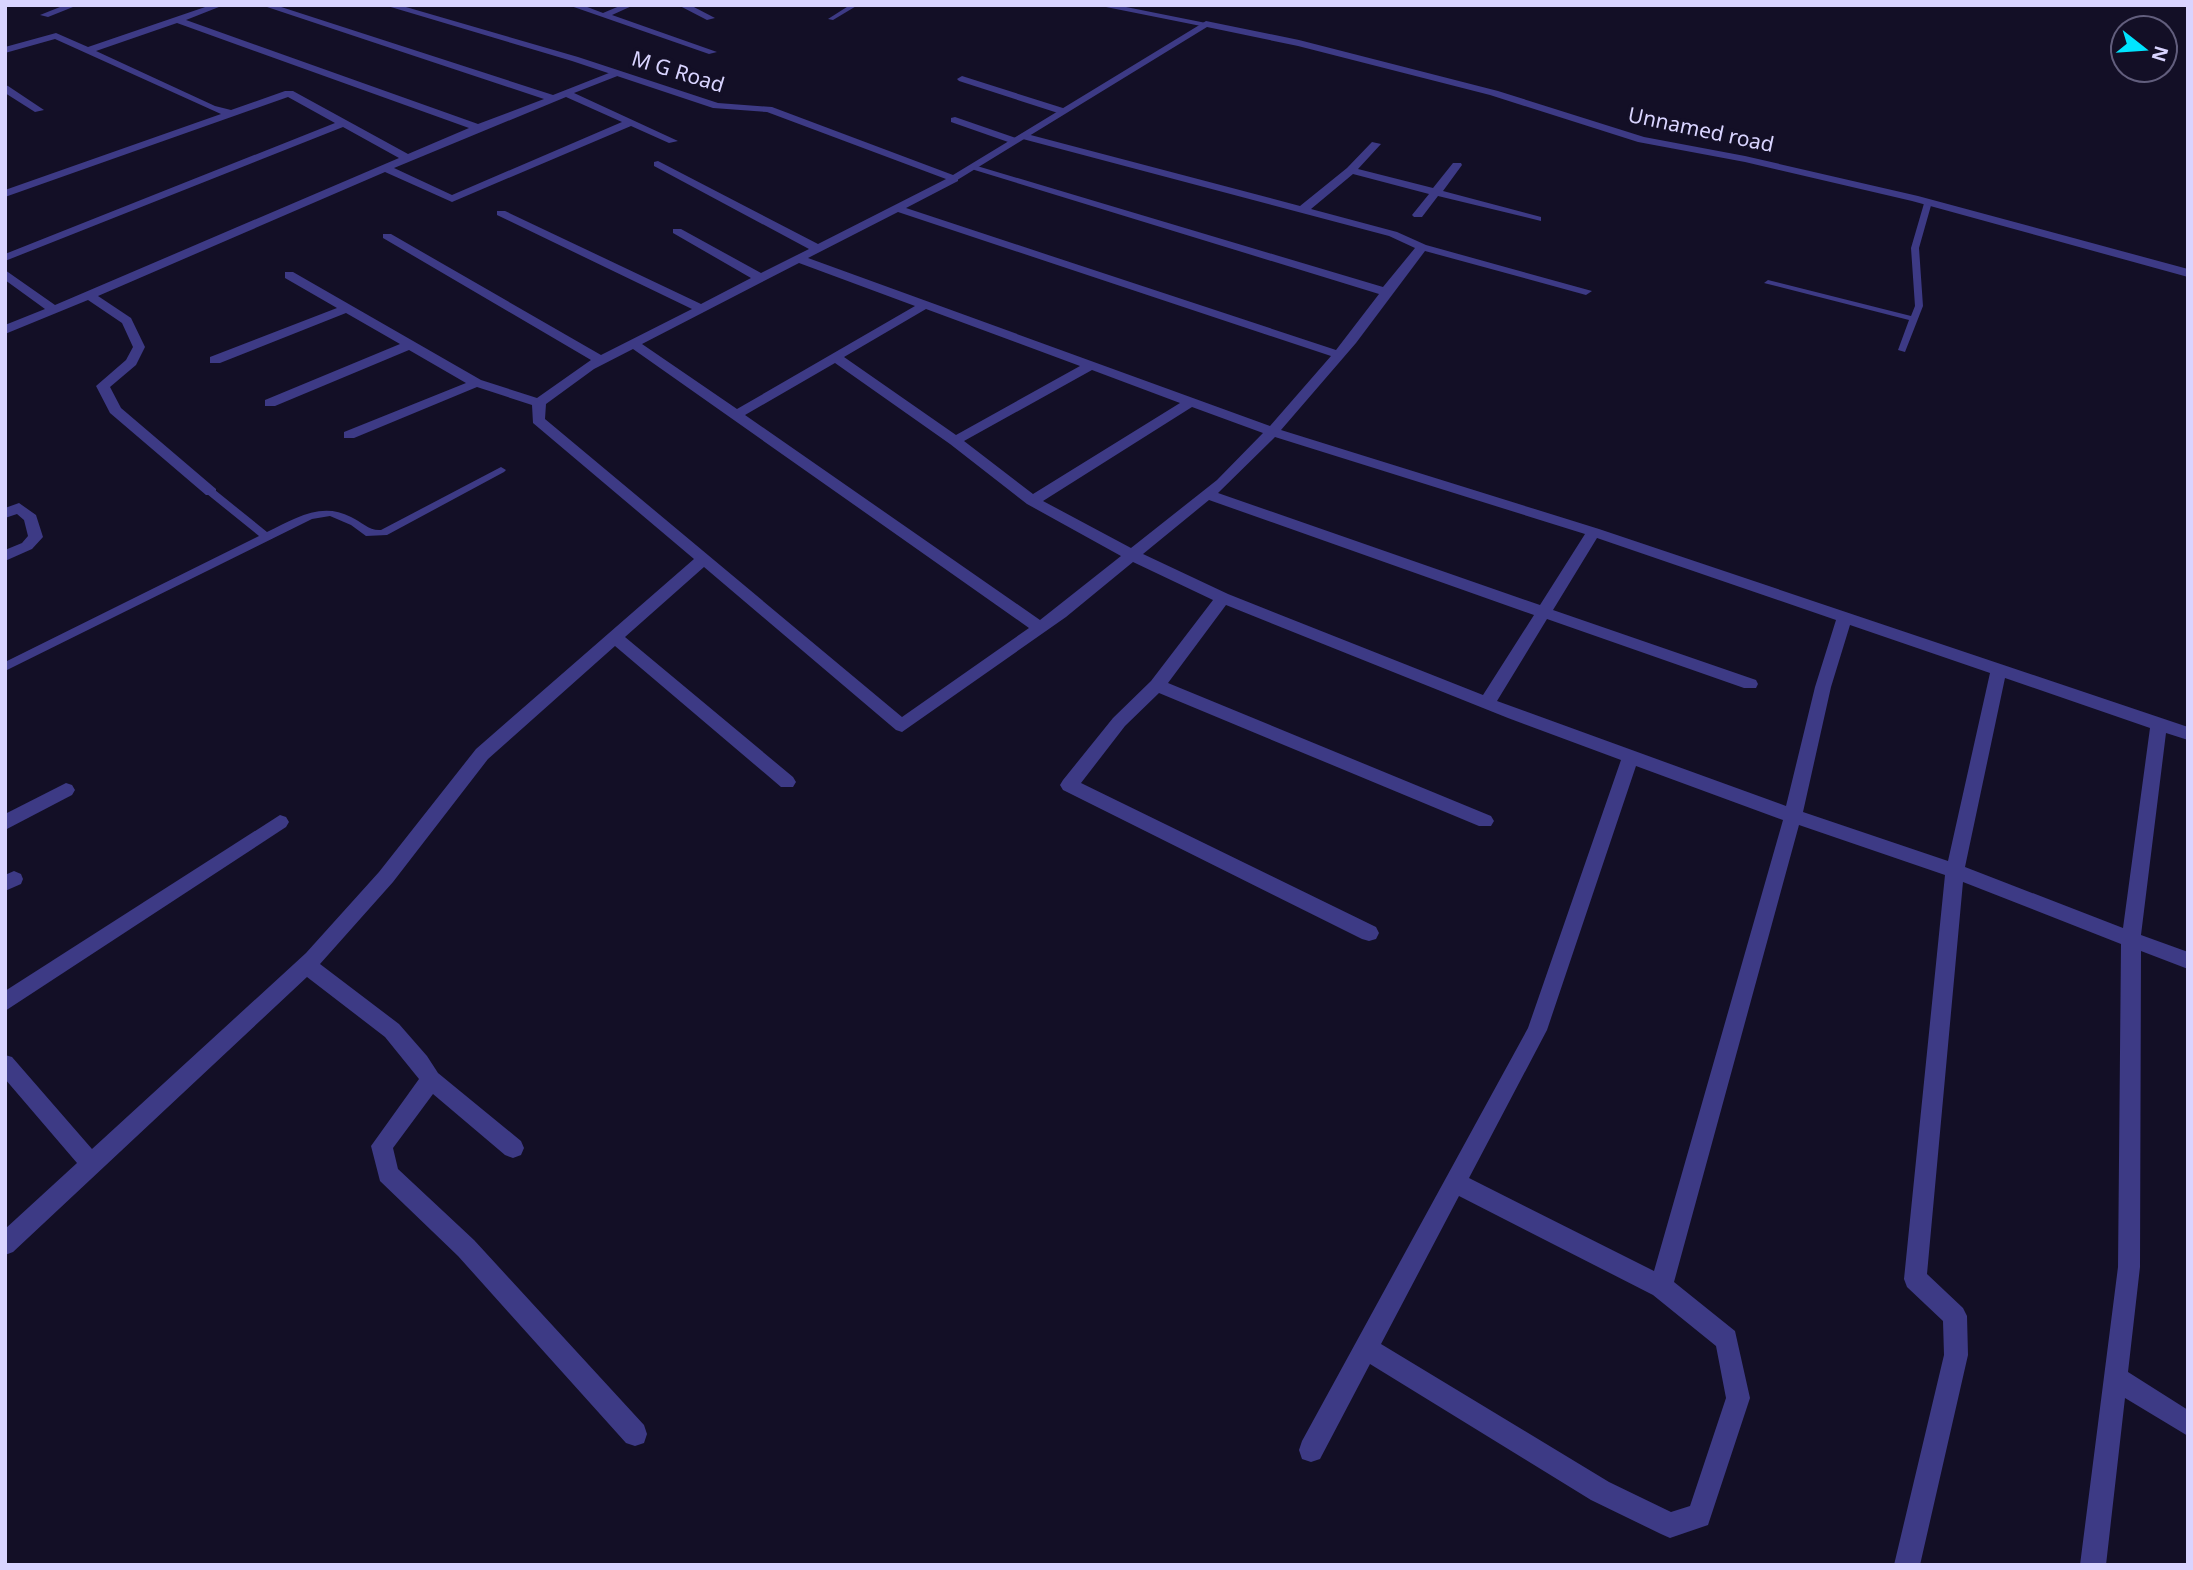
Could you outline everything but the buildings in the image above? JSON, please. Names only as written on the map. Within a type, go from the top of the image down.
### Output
[{"type":"street","points":[[44,15],[74,5]]},
{"type":"street","points":[[87,51],[220,5]]},
{"type":"street","points":[[265,5],[552,98]]},
{"type":"street","name":"M G Road","points":[[388,5],[617,73],[717,106],[768,109],[954,179]]},
{"type":"street","points":[[572,5],[712,52]]},
{"type":"street","points":[[603,16],[630,5]]},
{"type":"street","points":[[682,5],[710,18]]},
{"type":"street","name":"Unnamed road","points":[[1104,6],[1299,43],[1494,93],[1642,140],[1745,159],[1928,202],[2188,273]]},
{"type":"street","points":[[180,21],[478,128]]},
{"type":"street","points":[[538,403],[600,360],[954,179],[1206,24]]},
{"type":"street","points":[[5,50],[56,37],[211,108],[229,113]]},
{"type":"street","points":[[5,330],[478,128],[617,73]]},
{"type":"street","points":[[962,79],[1062,111]]},
{"type":"street","points":[[5,88],[39,110]]},
{"type":"street","points":[[5,194],[289,93],[341,124],[409,159]]},
{"type":"street","points":[[565,93],[673,141]]},
{"type":"street","points":[[956,120],[1019,139],[1393,234],[1422,247],[1586,291]]},
{"type":"street","points":[[387,169],[452,199],[631,122]]},
{"type":"street","points":[[5,258],[341,124]]},
{"type":"street","points":[[1301,211],[1352,170],[1376,144]]},
{"type":"street","points":[[658,164],[817,248]]},
{"type":"street","points":[[1418,215],[1457,165]]},
{"type":"street","points":[[973,168],[1386,292]]},
{"type":"street","points":[[1352,170],[1537,219]]},
{"type":"street","points":[[896,208],[1339,355]]},
{"type":"street","points":[[501,213],[700,308]]},
{"type":"street","points":[[677,231],[760,278]]},
{"type":"street","points":[[387,236],[600,360]]},
{"type":"street","points":[[538,403],[538,420],[902,726],[1039,627],[1208,495],[1272,432],[1339,355],[1422,247]]},
{"type":"street","points":[[797,258],[1272,432],[1594,532],[2188,734]]},
{"type":"street","points":[[5,274],[54,310]]},
{"type":"street","points":[[289,275],[476,383],[538,403]]},
{"type":"street","points":[[89,295],[127,321],[139,347],[131,362],[103,386],[115,410],[211,492]]},
{"type":"street","points":[[738,414],[925,305]]},
{"type":"street","points":[[215,360],[347,308]]},
{"type":"street","points":[[633,343],[1039,627]]},
{"type":"street","points":[[270,403],[410,345]]},
{"type":"street","points":[[835,357],[955,441],[1032,501],[1133,556],[1223,598],[1487,703],[1793,816],[1955,871],[2188,961]]},
{"type":"street","points":[[955,441],[1090,366]]},
{"type":"street","points":[[349,435],[476,383]]},
{"type":"street","points":[[1032,501],[1191,402]]},
{"type":"street","points":[[1208,495],[1750,684]]},
{"type":"street","points":[[5,513],[19,508],[32,518],[36,537],[27,546],[5,556]]},
{"type":"street","points":[[1487,703],[1594,532]]},
{"type":"street","points":[[5,1244],[306,965],[386,877],[482,754],[704,559]]},
{"type":"street","points":[[1223,598],[1157,685],[1119,722],[1069,785],[1369,933]]},
{"type":"street","points":[[1661,1287],[1793,816],[1823,687],[1844,617]]},
{"type":"street","points":[[615,637],[786,782]]},
{"type":"street","points":[[1907,1565],[1956,1355],[1955,1316],[1915,1279],[1955,871],[1999,670]]},
{"type":"street","points":[[1157,685],[1485,821]]},
{"type":"street","points":[[2093,1565],[2129,1267],[2131,940],[2159,725]]},
{"type":"street","points":[[1311,1450],[1537,1030],[1631,757]]},
{"type":"street","points":[[5,823],[66,790]]},
{"type":"street","points":[[5,1002],[280,821]]},
{"type":"street","points":[[306,965],[374,1017],[421,1060],[431,1080],[513,1148]]},
{"type":"street","points":[[5,1064],[91,1164]]},
{"type":"street","points":[[431,1080],[382,1146],[388,1174],[466,1248],[635,1434]]},
{"type":"street","points":[[1366,1348],[1600,1491],[1670,1525],[1699,1516],[1738,1398],[1727,1339],[1661,1287],[1455,1182]]},
{"type":"street","points":[[2116,1378],[2188,1424]]},
{"type":"lane","points":[[831,19],[855,5]]},
{"type":"lane","points":[[1902,350],[1919,306],[1915,248],[1928,202]]},
{"type":"lane","points":[[1768,283],[1914,319]]},
{"type":"lane","points":[[5,667],[266,537],[320,513],[337,512],[351,518],[370,534],[383,533],[501,470]]},
{"type":"lane","points":[[211,492],[266,537]]}]
